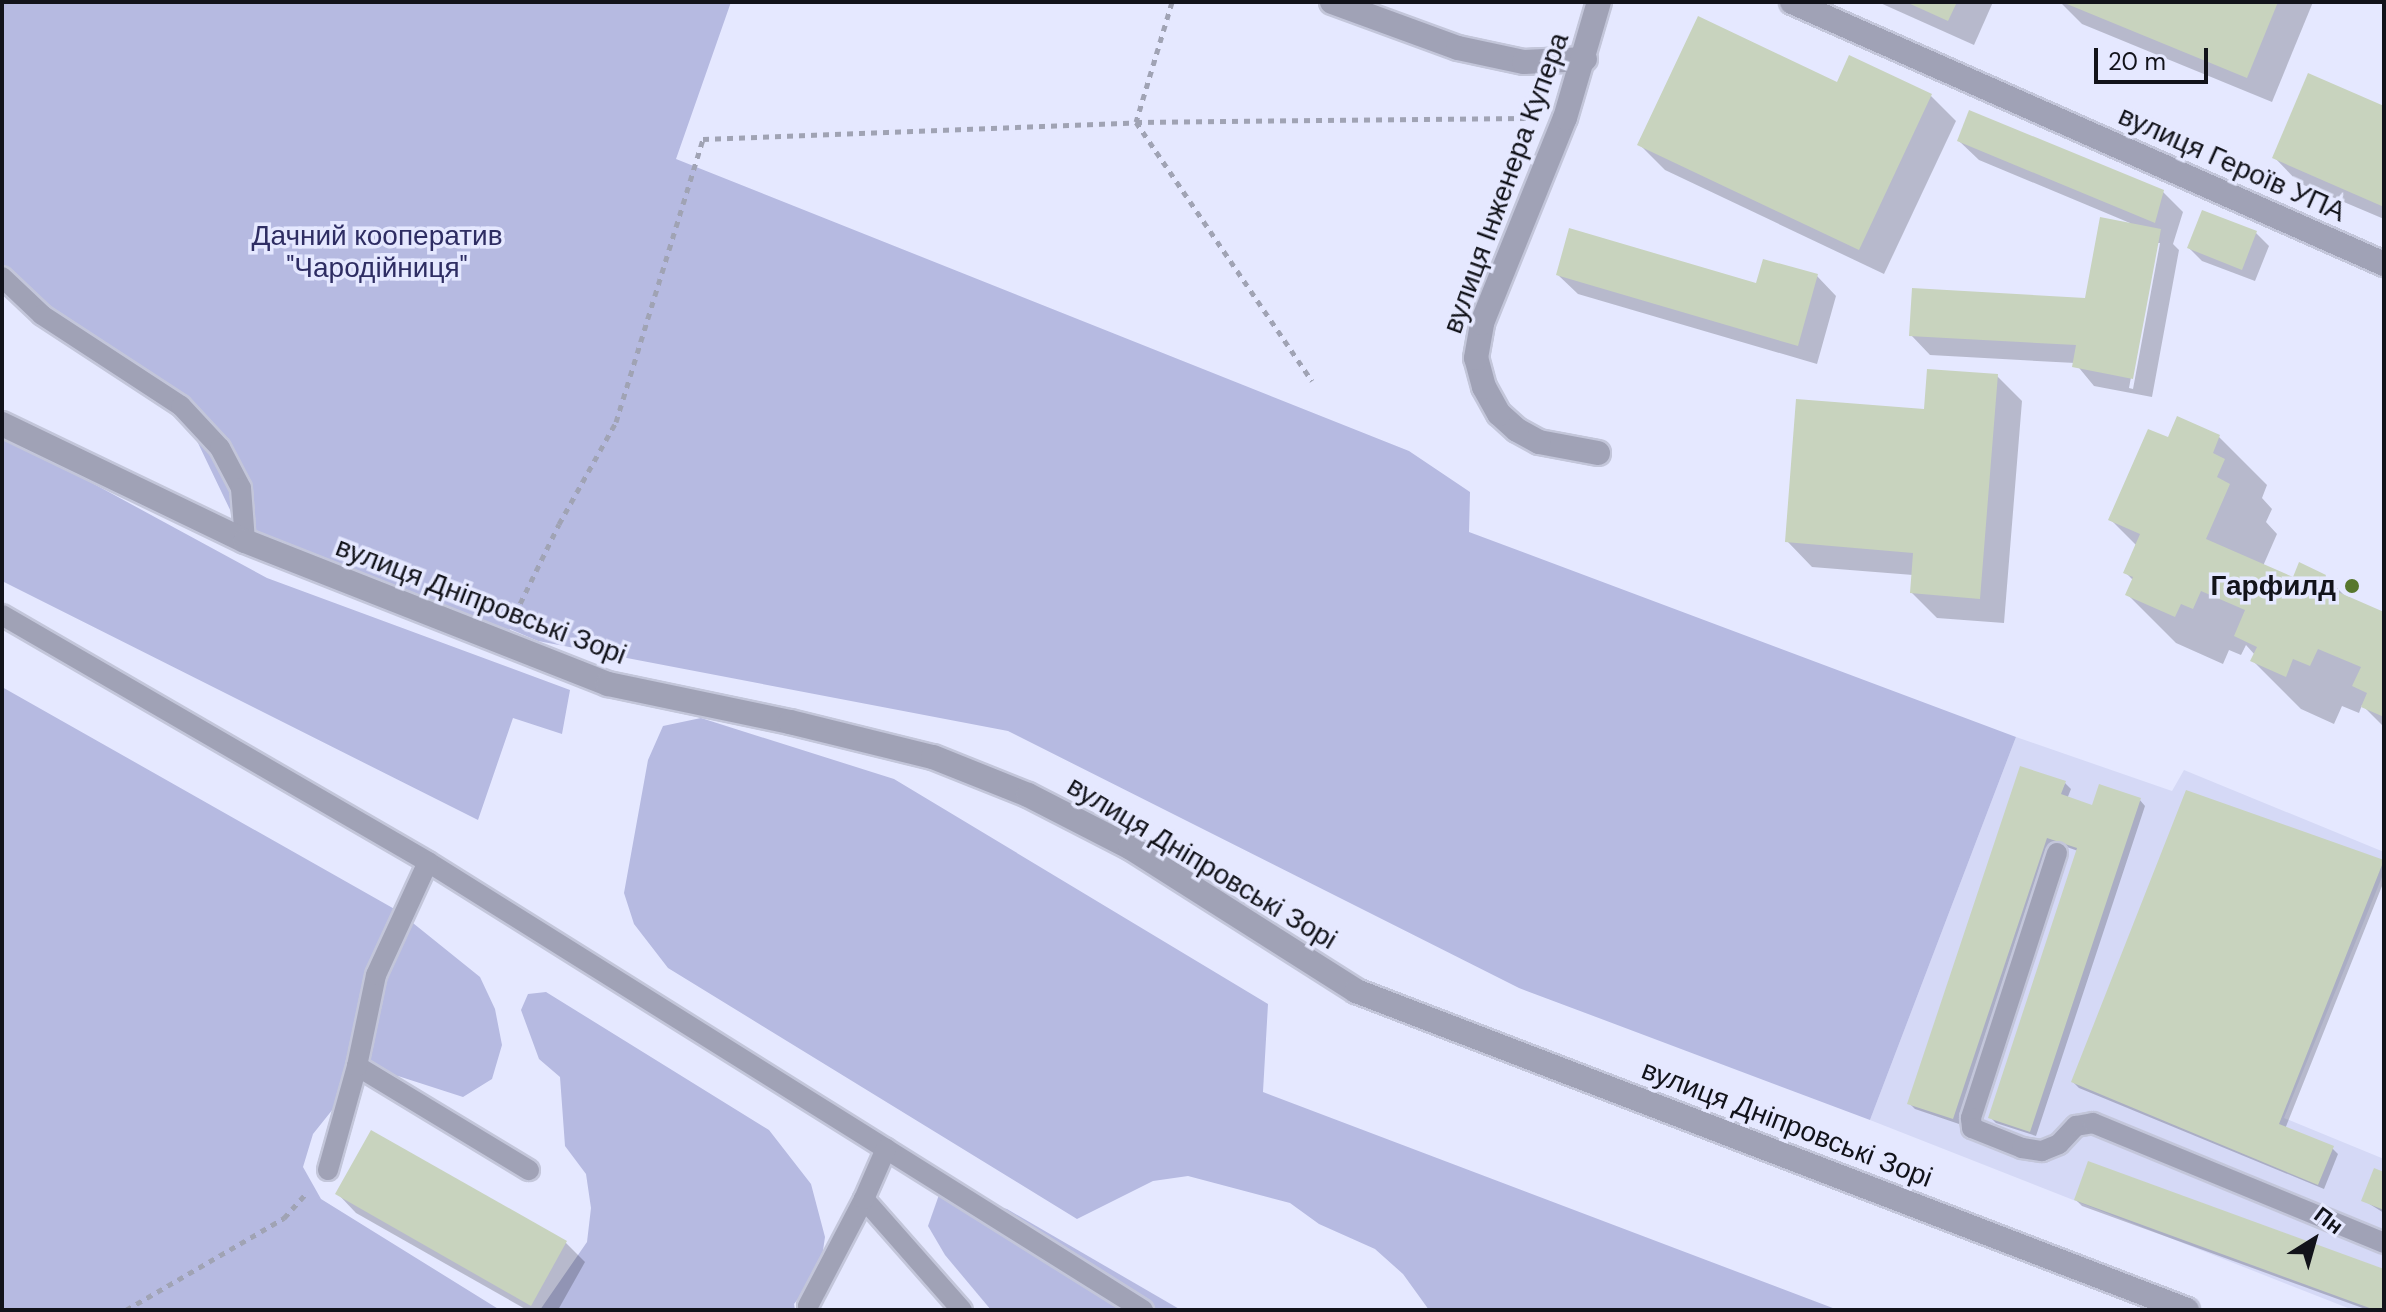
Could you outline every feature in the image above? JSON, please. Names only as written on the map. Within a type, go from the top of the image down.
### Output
[{"type":"street","points":[[1332,2],[1458,48],[1524,62],[1585,59]]},
{"type":"street","name":"вулиця Інженера Купера","points":[[1598,453],[1539,442],[1517,430],[1499,414],[1484,387],[1476,358],[1482,323],[1565,118],[1585,59],[1599,2]]},
{"type":"street","name":"вулиця Героїв УПА","points":[[1792,2],[2384,264]]},
{"type":"street","name":"вулиця Дніпровські Зорі","points":[[2,424],[245,541],[608,684],[919,753],[987,778],[1028,795],[1131,848],[1356,991],[2187,1310]]},
{"type":"lane","points":[[2,277],[42,315],[181,406],[220,448],[241,488],[245,541]]},
{"type":"lane","points":[[2,615],[428,862],[1143,1310]]},
{"type":"lane","points":[[2057,853],[1971,1118],[1972,1128],[2022,1148],[2042,1151],[2059,1144],[2076,1126],[2093,1123],[2384,1243]]},
{"type":"lane","points":[[328,1170],[357,1066],[376,975],[428,862]]},
{"type":"lane","points":[[357,1066],[529,1170]]},
{"type":"lane","points":[[808,1306],[864,1199],[886,1149]]},
{"type":"lane","points":[[864,1199],[962,1310]]},
{"type":"path","points":[[1136,122],[1172,2]]},
{"type":"path","points":[[514,616],[559,524],[616,422],[703,139],[1136,122],[1565,118]]},
{"type":"path","points":[[1136,122],[1312,381]]},
{"type":"path","points":[[126,1310],[284,1218],[328,1170]]},
{"type":"shaded area","points":[[2016,737],[2172,791],[2184,770],[2384,852],[2384,872],[2284,1118],[2384,1159],[2384,1310],[2353,1310],[1870,1120]]},
{"type":"green space","name":"Дачний кооператив \"Чародійниця\"","points":[[2,2],[731,2],[676,159],[1409,451],[1470,492],[1469,532],[2016,737],[1870,1120],[1519,988],[1008,731],[538,641],[510,629],[503,646],[245,541],[186,418],[2,285]]},
{"type":"green space","points":[[2,434],[267,578],[570,690],[562,734],[513,718],[478,820],[2,581]]},
{"type":"green space","points":[[2,687],[398,911],[480,977],[495,1009],[502,1045],[492,1079],[463,1097],[398,1076],[357,1079],[313,1134],[303,1167],[321,1199],[500,1310],[2,1310]]},
{"type":"green space","points":[[701,718],[894,779],[1268,1004],[1263,1092],[1838,1310],[1429,1310],[1403,1274],[1375,1249],[1319,1224],[1290,1203],[1188,1176],[1153,1181],[1077,1219],[668,968],[634,924],[624,893],[648,760],[663,726]]},
{"type":"green space","points":[[546,992],[769,1130],[811,1184],[825,1237],[820,1271],[794,1304],[795,1310],[540,1310],[587,1242],[591,1208],[586,1174],[565,1146],[560,1077],[539,1059],[521,1010],[528,994]]},
{"type":"green space","points":[[940,1192],[1007,1209],[1181,1310],[991,1310],[945,1255],[928,1226]]},
{"type":"building","points":[[1906,2],[1957,2],[1948,21]]},
{"type":"building","points":[[2062,2],[2278,2],[2247,78]]},
{"type":"building","points":[[1698,16],[1837,82],[1849,55],[1932,94],[1859,250],[1637,145]]},
{"type":"building","points":[[2308,73],[2384,106],[2384,207],[2272,158]]},
{"type":"building","points":[[1969,110],[2164,190],[2155,223],[1957,141]]},
{"type":"building","points":[[2202,210],[2257,231],[2242,270],[2187,248]]},
{"type":"building","points":[[2100,217],[2161,229],[2133,379],[2072,367],[2076,345],[1909,336],[1912,288],[2085,298]]},
{"type":"building","points":[[1569,228],[1756,283],[1763,259],[1818,274],[1798,346],[1556,275]]},
{"type":"building","points":[[1927,369],[1998,374],[1980,599],[1910,593],[1913,553],[1785,542],[1796,399],[1924,409]]},
{"type":"building","points":[[2177,416],[2220,435],[2213,453],[2225,459],[2217,477],[2230,484],[2206,539],[2293,577],[2299,562],[2326,575],[2322,585],[2384,612],[2384,717],[2361,707],[2367,693],[2352,686],[2361,667],[2318,649],[2310,666],[2293,659],[2286,677],[2250,661],[2257,647],[2234,636],[2245,610],[2201,591],[2193,609],[2181,604],[2175,617],[2125,595],[2133,577],[2123,573],[2140,534],[2108,520],[2148,429],[2168,437]]},
{"type":"building","points":[[2020,766],[2066,781],[2061,794],[2092,805],[2099,784],[2141,798],[2030,1132],[1988,1118],[2077,848],[2047,838],[1953,1119],[1907,1104]]},
{"type":"building","points":[[2186,790],[2384,860],[2279,1124],[2334,1146],[2318,1185],[2071,1082]]},
{"type":"building","points":[[371,1130],[567,1241],[531,1306],[335,1194]]},
{"type":"building","points":[[2088,1161],[2384,1269],[2384,1310],[2375,1310],[2074,1200]]},
{"type":"building","points":[[2374,1168],[2384,1172],[2384,1210],[2361,1201]]},
{"type":"place","name":"Гарфилд","points":[[2352,586]]}]
